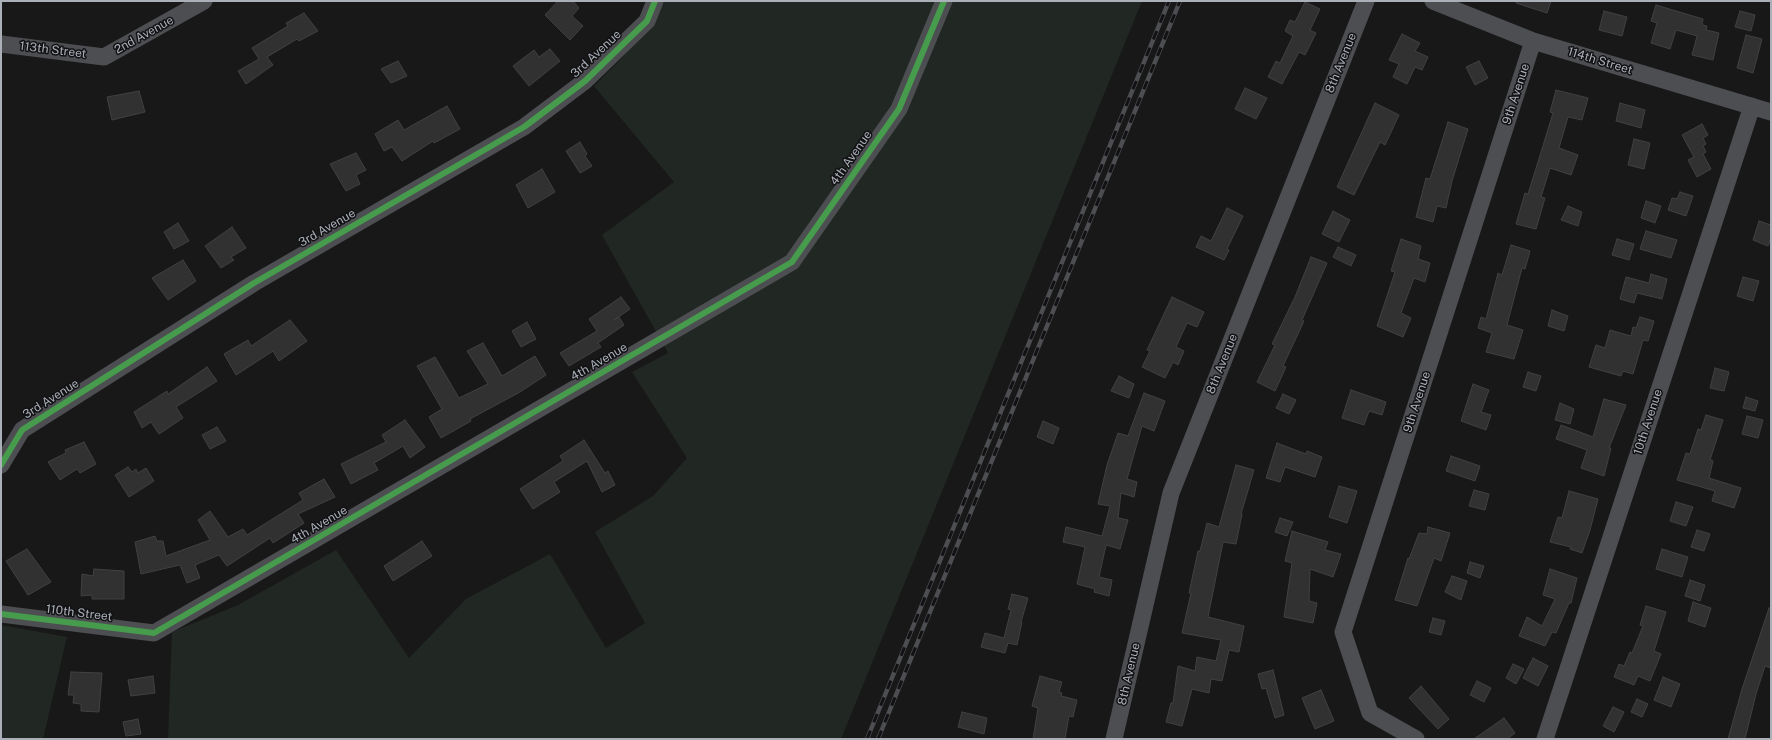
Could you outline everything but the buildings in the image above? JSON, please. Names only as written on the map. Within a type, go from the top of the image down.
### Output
[{"type":"street","name":"2nd Avenue","points":[[104,57],[204,1]]},
{"type":"street","name":"3rd Avenue","points":[[1,465],[22,430],[254,284],[524,127],[585,81],[647,21],[655,1]]},
{"type":"street","name":"4th Avenue","points":[[154,633],[792,262],[899,109],[944,1]]},
{"type":"street","name":"8th Avenue","points":[[1114,739],[1171,494],[1366,1]]},
{"type":"street","name":"114th Street","points":[[1433,1],[1533,41],[1771,112]]},
{"type":"street","name":"9th Avenue","points":[[1416,739],[1370,713],[1343,632],[1533,41]]},
{"type":"street","name":"113th Street","points":[[1,44],[104,57]]},
{"type":"street","name":"10th Avenue","points":[[1545,739],[1752,106]]},
{"type":"street","name":"110th Street","points":[[1,614],[154,633]]},
{"type":"shaded area","points":[[662,1],[1142,1],[841,739],[168,739],[172,632],[238,605],[336,550],[409,658],[466,599],[550,554],[606,648],[645,623],[595,532],[653,496],[687,458],[632,372],[668,353],[602,235],[674,182],[594,86],[634,44]]},
{"type":"shaded area","points":[[1,625],[67,637],[43,739],[1,739]]},
{"type":"railway","points":[[867,739],[1169,1]]},
{"type":"railway","points":[[878,739],[1180,1]]},
{"type":"cycle path","points":[[1,465],[22,430],[254,283],[524,127],[585,81],[647,21],[655,1]]},
{"type":"cycle path","points":[[1,614],[154,633],[792,262],[899,109],[944,1]]}]
